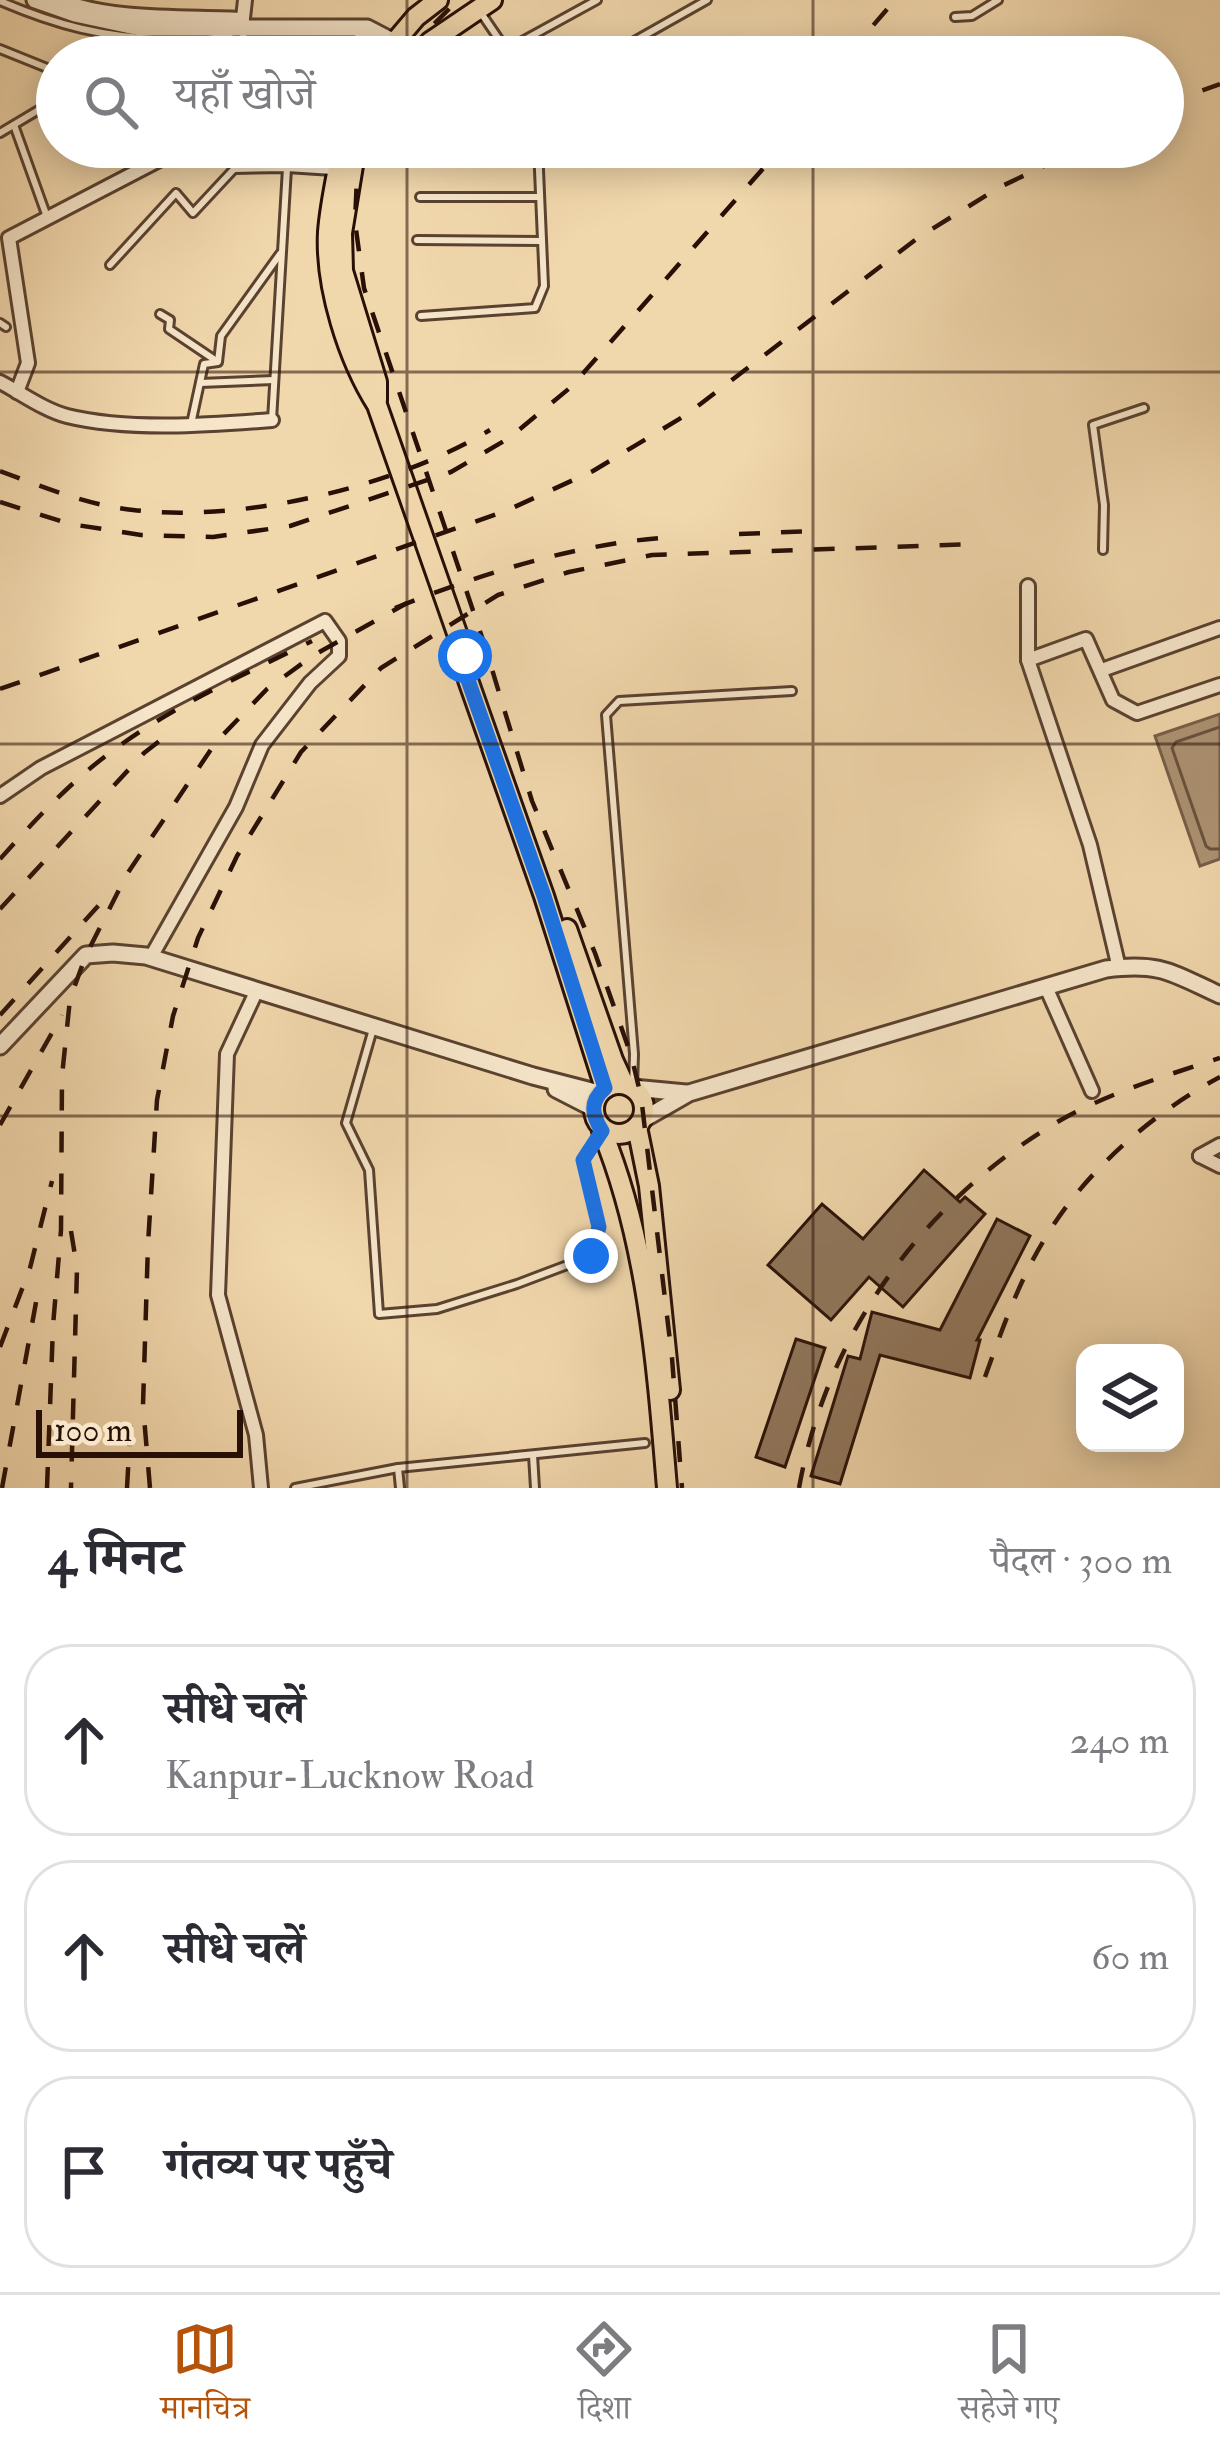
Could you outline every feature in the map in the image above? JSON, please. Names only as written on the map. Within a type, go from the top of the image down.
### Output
[{"type":"main road","points":[[396,36],[413,8],[438,0]]},
{"type":"main road","points":[[439,36],[485,4]]},
{"type":"main road","points":[[338,168],[328,232],[336,305],[364,383],[377,405],[465,656],[481,678],[613,1060],[611,1092],[595,1120],[620,1174],[632,1216],[668,1487]]},
{"type":"main road","points":[[353,168],[342,233],[343,272],[377,382],[377,405]]},
{"type":"main road","points":[[611,1092],[644,1106],[639,1124],[658,1266],[668,1487]]},
{"type":"main road","points":[[602,1131],[620,1135],[639,1124]]},
{"type":"street","points":[[35,0],[140,28],[242,24]]},
{"type":"street","points":[[61,0],[122,13],[242,24],[367,28],[374,36]]},
{"type":"street","points":[[242,24],[245,0]]},
{"type":"street","points":[[362,36],[367,28]]},
{"type":"street","points":[[17,392],[28,363],[9,238],[143,168]]},
{"type":"street","points":[[0,382],[62,415],[103,422],[191,425],[272,420]]},
{"type":"street","points":[[1028,586],[1028,660],[1090,845],[1119,968]]},
{"type":"street","points":[[0,796],[41,768],[325,621],[339,641],[339,656],[310,683],[262,746],[236,807],[151,957]]},
{"type":"street","points":[[1102,670],[1220,628]]},
{"type":"street","points":[[1028,660],[1086,639],[1113,700],[1137,713],[1220,685]]},
{"type":"street","points":[[0,1046],[86,956],[113,952],[151,957],[532,1076],[611,1092],[688,1093]]},
{"type":"street","points":[[639,1124],[688,1093],[1119,968],[1139,965],[1167,970],[1220,995]]},
{"type":"street","points":[[1046,987],[1092,1091]]},
{"type":"street","points":[[257,990],[227,1054],[218,1295],[256,1435],[261,1488]]},
{"type":"street","points":[[1220,1145],[1200,1156],[1220,1166]]},
{"type":"lane","points":[[537,36],[596,0]]},
{"type":"lane","points":[[643,36],[707,0]]},
{"type":"lane","points":[[956,17],[972,16],[998,0]]},
{"type":"lane","points":[[0,1],[47,21],[111,36]]},
{"type":"lane","points":[[485,4],[500,36]]},
{"type":"lane","points":[[223,36],[242,24],[245,36]]},
{"type":"lane","points":[[0,49],[36,64]]},
{"type":"lane","points":[[0,133],[36,111]]},
{"type":"lane","points":[[14,124],[47,218]]},
{"type":"lane","points":[[272,420],[287,168]]},
{"type":"lane","points":[[421,316],[535,308],[544,286],[539,168]]},
{"type":"lane","points":[[110,265],[176,193],[194,213],[234,169],[338,171]]},
{"type":"lane","points":[[420,197],[540,197]]},
{"type":"lane","points":[[417,241],[542,241]]},
{"type":"lane","points":[[218,362],[221,336],[282,251]]},
{"type":"lane","points":[[160,314],[170,320],[169,328],[218,362]]},
{"type":"lane","points":[[191,425],[204,364],[218,362]]},
{"type":"lane","points":[[200,383],[274,380]]},
{"type":"lane","points":[[1103,550],[1104,505],[1093,425],[1144,408]]},
{"type":"lane","points":[[611,1092],[634,1054],[606,715],[619,701],[792,691]]},
{"type":"lane","points":[[374,1026],[346,1123],[369,1170],[379,1314],[437,1309],[591,1256],[599,1227],[583,1160],[602,1131]]},
{"type":"lane","points":[[295,1488],[398,1468],[645,1444]]},
{"type":"lane","points":[[533,1455],[535,1488]]},
{"type":"lane","points":[[398,1468],[400,1488]]},
{"type":"water","points":[[1220,714],[1220,859],[1200,866],[1155,736]]},
{"type":"building","points":[[924,1170],[960,1202],[965,1197],[985,1214],[903,1307],[869,1277],[831,1320],[768,1265],[822,1204],[863,1239]]},
{"type":"building","points":[[997,1219],[1030,1236],[977,1340],[970,1378],[880,1355],[840,1484],[811,1476],[848,1356],[860,1359],[872,1312],[940,1330]]},
{"type":"building","points":[[796,1339],[825,1348],[785,1467],[756,1457]]},
{"type":"railway","points":[[424,36],[458,0]]},
{"type":"railway","points":[[864,36],[895,0]]},
{"type":"railway","points":[[1184,97],[1220,84]]},
{"type":"railway","points":[[358,168],[355,222],[364,288],[532,801],[631,1055],[641,1096],[672,1358],[682,1488]]},
{"type":"railway","points":[[0,502],[70,524],[141,535],[213,537],[290,526],[451,472],[509,438],[571,387],[764,168]]},
{"type":"railway","points":[[0,689],[508,510],[593,471],[686,415],[919,237],[1040,168]]},
{"type":"railway","points":[[0,471],[116,508],[222,511],[364,484],[490,430]]},
{"type":"railway","points":[[739,534],[815,531]]},
{"type":"railway","points":[[395,608],[531,562],[673,537]]},
{"type":"railway","points":[[150,1488],[143,1405],[148,1244],[157,1100],[173,1016],[198,938],[237,856],[301,752],[381,668],[498,595],[569,572],[652,555],[979,544]]},
{"type":"railway","points":[[47,1488],[61,1230],[62,1076],[70,999],[86,955],[127,874],[216,742],[267,689],[314,655],[407,603]]},
{"type":"railway","points":[[0,859],[69,787],[115,749],[186,704],[312,641]]},
{"type":"railway","points":[[0,909],[144,753],[171,732]]},
{"type":"railway","points":[[0,1015],[99,905]]},
{"type":"railway","points":[[0,1125],[62,1015]]},
{"type":"railway","points":[[799,1488],[812,1432],[856,1329],[885,1281],[959,1196],[1002,1159],[1069,1116],[1220,1058]]},
{"type":"railway","points":[[985,1377],[1026,1273],[1060,1215],[1121,1147],[1220,1077]]},
{"type":"railway","points":[[0,1347],[30,1268],[52,1181]]},
{"type":"railway","points":[[71,1231],[77,1268],[71,1488]]},
{"type":"railway","points":[[2,1488],[39,1286]]},
{"type":"railway","points":[[127,1488],[131,1416]]},
{"type":"route","points":[[465,656],[468,680],[605,1088],[593,1108],[602,1131],[583,1160],[599,1227],[591,1256]]}]
